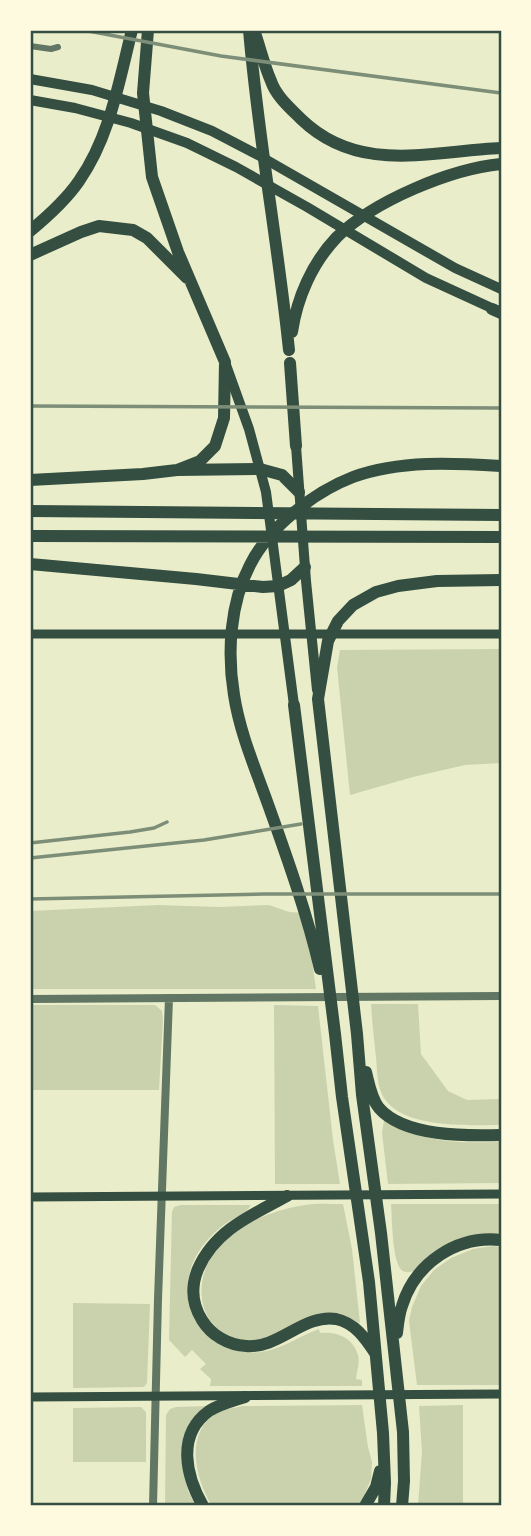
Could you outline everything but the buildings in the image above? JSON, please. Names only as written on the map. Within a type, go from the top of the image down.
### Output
[{"type":"highway","points":[[30,231],[56,208],[79,182],[96,150],[116,95],[132,30]]},
{"type":"highway","points":[[148,30],[143,93],[152,177],[191,283],[225,362],[249,429],[266,492],[377,1356],[383,1433],[384,1506]]},
{"type":"highway","points":[[252,30],[271,84],[288,107],[306,124],[329,139],[381,156],[498,148]]},
{"type":"highway","points":[[252,30],[253,72],[290,357],[305,567],[318,699],[403,1432],[402,1506]]},
{"type":"highway","points":[[290,357],[293,320],[305,286],[322,256],[337,237],[358,219],[407,192],[434,181],[499,164]]},
{"type":"highway","points":[[30,255],[99,226],[133,230],[160,249],[191,283]]},
{"type":"highway","points":[[202,466],[215,446],[225,418],[225,362]]},
{"type":"highway","points":[[335,1034],[304,909],[244,737],[234,695],[231,641],[238,596],[250,565],[286,518],[311,499],[354,477],[422,464],[501,466]]},
{"type":"highway","points":[[30,480],[143,474],[202,466],[260,469],[282,475],[299,492]]},
{"type":"highway","points":[[30,511],[501,515]]},
{"type":"highway","points":[[30,536],[501,537]]},
{"type":"highway","points":[[30,564],[262,587],[278,586],[291,580],[305,567]]},
{"type":"highway","points":[[318,699],[328,640],[338,621],[353,605],[376,592],[398,586],[437,581],[501,580]]},
{"type":"highway","points":[[356,1034],[372,1096],[378,1107],[387,1115],[432,1133],[501,1135]]},
{"type":"highway","points":[[286,1196],[228,1230],[211,1245],[195,1275],[193,1287],[193,1299],[200,1318],[207,1328],[225,1341],[246,1346],[268,1343],[319,1319],[340,1320],[358,1330],[377,1356]]},
{"type":"highway","points":[[394,1352],[402,1305],[418,1274],[431,1261],[459,1245],[490,1239],[501,1240]]},
{"type":"highway","points":[[203,1506],[190,1478],[188,1439],[194,1427],[209,1411],[245,1397]]},
{"type":"highway","points":[[365,1506],[376,1487],[384,1457]]},
{"type":"main road","points":[[30,79],[92,90],[161,111],[212,131],[455,268],[501,289]]},
{"type":"main road","points":[[30,100],[120,120],[187,143],[307,207],[426,278],[498,311]]},
{"type":"main road","points":[[30,634],[501,634]]},
{"type":"main road","points":[[30,1197],[501,1194]]},
{"type":"main road","points":[[30,1397],[501,1395]]},
{"type":"street","points":[[30,46],[58,47]]},
{"type":"street","points":[[30,999],[501,996]]},
{"type":"street","points":[[153,1506],[169,998]]},
{"type":"green space","points":[[501,649],[501,763],[465,765],[350,795],[337,667],[340,650]]},
{"type":"green space","points":[[158,905],[269,905],[289,912],[305,913],[316,989],[30,989],[30,911]]},
{"type":"green space","points":[[371,1004],[418,1004],[421,1054],[448,1091],[467,1100],[501,1099],[501,1125],[433,1122],[399,1112],[387,1102],[378,1081]]},
{"type":"green space","points":[[30,1005],[155,1005],[162,1011],[163,1020],[159,1090],[30,1090]]},
{"type":"green space","points":[[274,1005],[318,1006],[340,1184],[275,1184]]},
{"type":"green space","points":[[384,1120],[399,1128],[441,1140],[501,1142],[501,1183],[388,1184],[382,1133]]},
{"type":"green space","points":[[310,1204],[343,1204],[352,1249],[360,1323],[344,1316],[256,1341],[234,1338],[218,1329],[208,1316],[202,1301],[202,1283],[207,1265],[216,1249],[231,1234],[256,1219],[286,1209]]},
{"type":"green space","points":[[391,1204],[501,1204],[501,1235],[473,1236],[414,1271],[404,1272],[399,1267],[395,1251]]},
{"type":"green space","points":[[251,1205],[210,1237],[192,1265],[188,1283],[193,1315],[201,1329],[212,1340],[226,1348],[242,1352],[260,1352],[283,1346],[319,1329],[320,1333],[338,1334],[356,1349],[359,1361],[356,1379],[362,1380],[362,1386],[210,1386],[211,1379],[200,1369],[206,1364],[192,1350],[185,1357],[169,1340],[172,1212],[174,1207]]},
{"type":"green space","points":[[501,1247],[501,1385],[417,1385],[409,1321],[421,1286],[434,1270],[451,1258],[473,1249]]},
{"type":"green space","points":[[73,1303],[150,1304],[147,1383],[144,1387],[73,1388]]},
{"type":"green space","points":[[362,1405],[372,1462],[371,1479],[358,1506],[212,1506],[201,1484],[196,1445],[205,1423],[215,1414],[243,1406]]},
{"type":"green space","points":[[463,1405],[463,1506],[418,1506],[422,1452],[419,1406]]},
{"type":"green space","points":[[207,1406],[182,1462],[188,1491],[196,1506],[165,1506],[166,1415],[170,1409],[176,1407]]},
{"type":"green space","points":[[141,1407],[146,1412],[146,1462],[73,1462],[73,1408]]},
{"type":"railway","points":[[83,30],[221,56],[501,93]]},
{"type":"railway","points":[[30,406],[501,408]]},
{"type":"railway","points":[[30,843],[130,832],[154,828],[167,822]]},
{"type":"railway","points":[[30,858],[204,840],[301,824]]},
{"type":"railway","points":[[30,899],[264,894],[501,894]]}]
